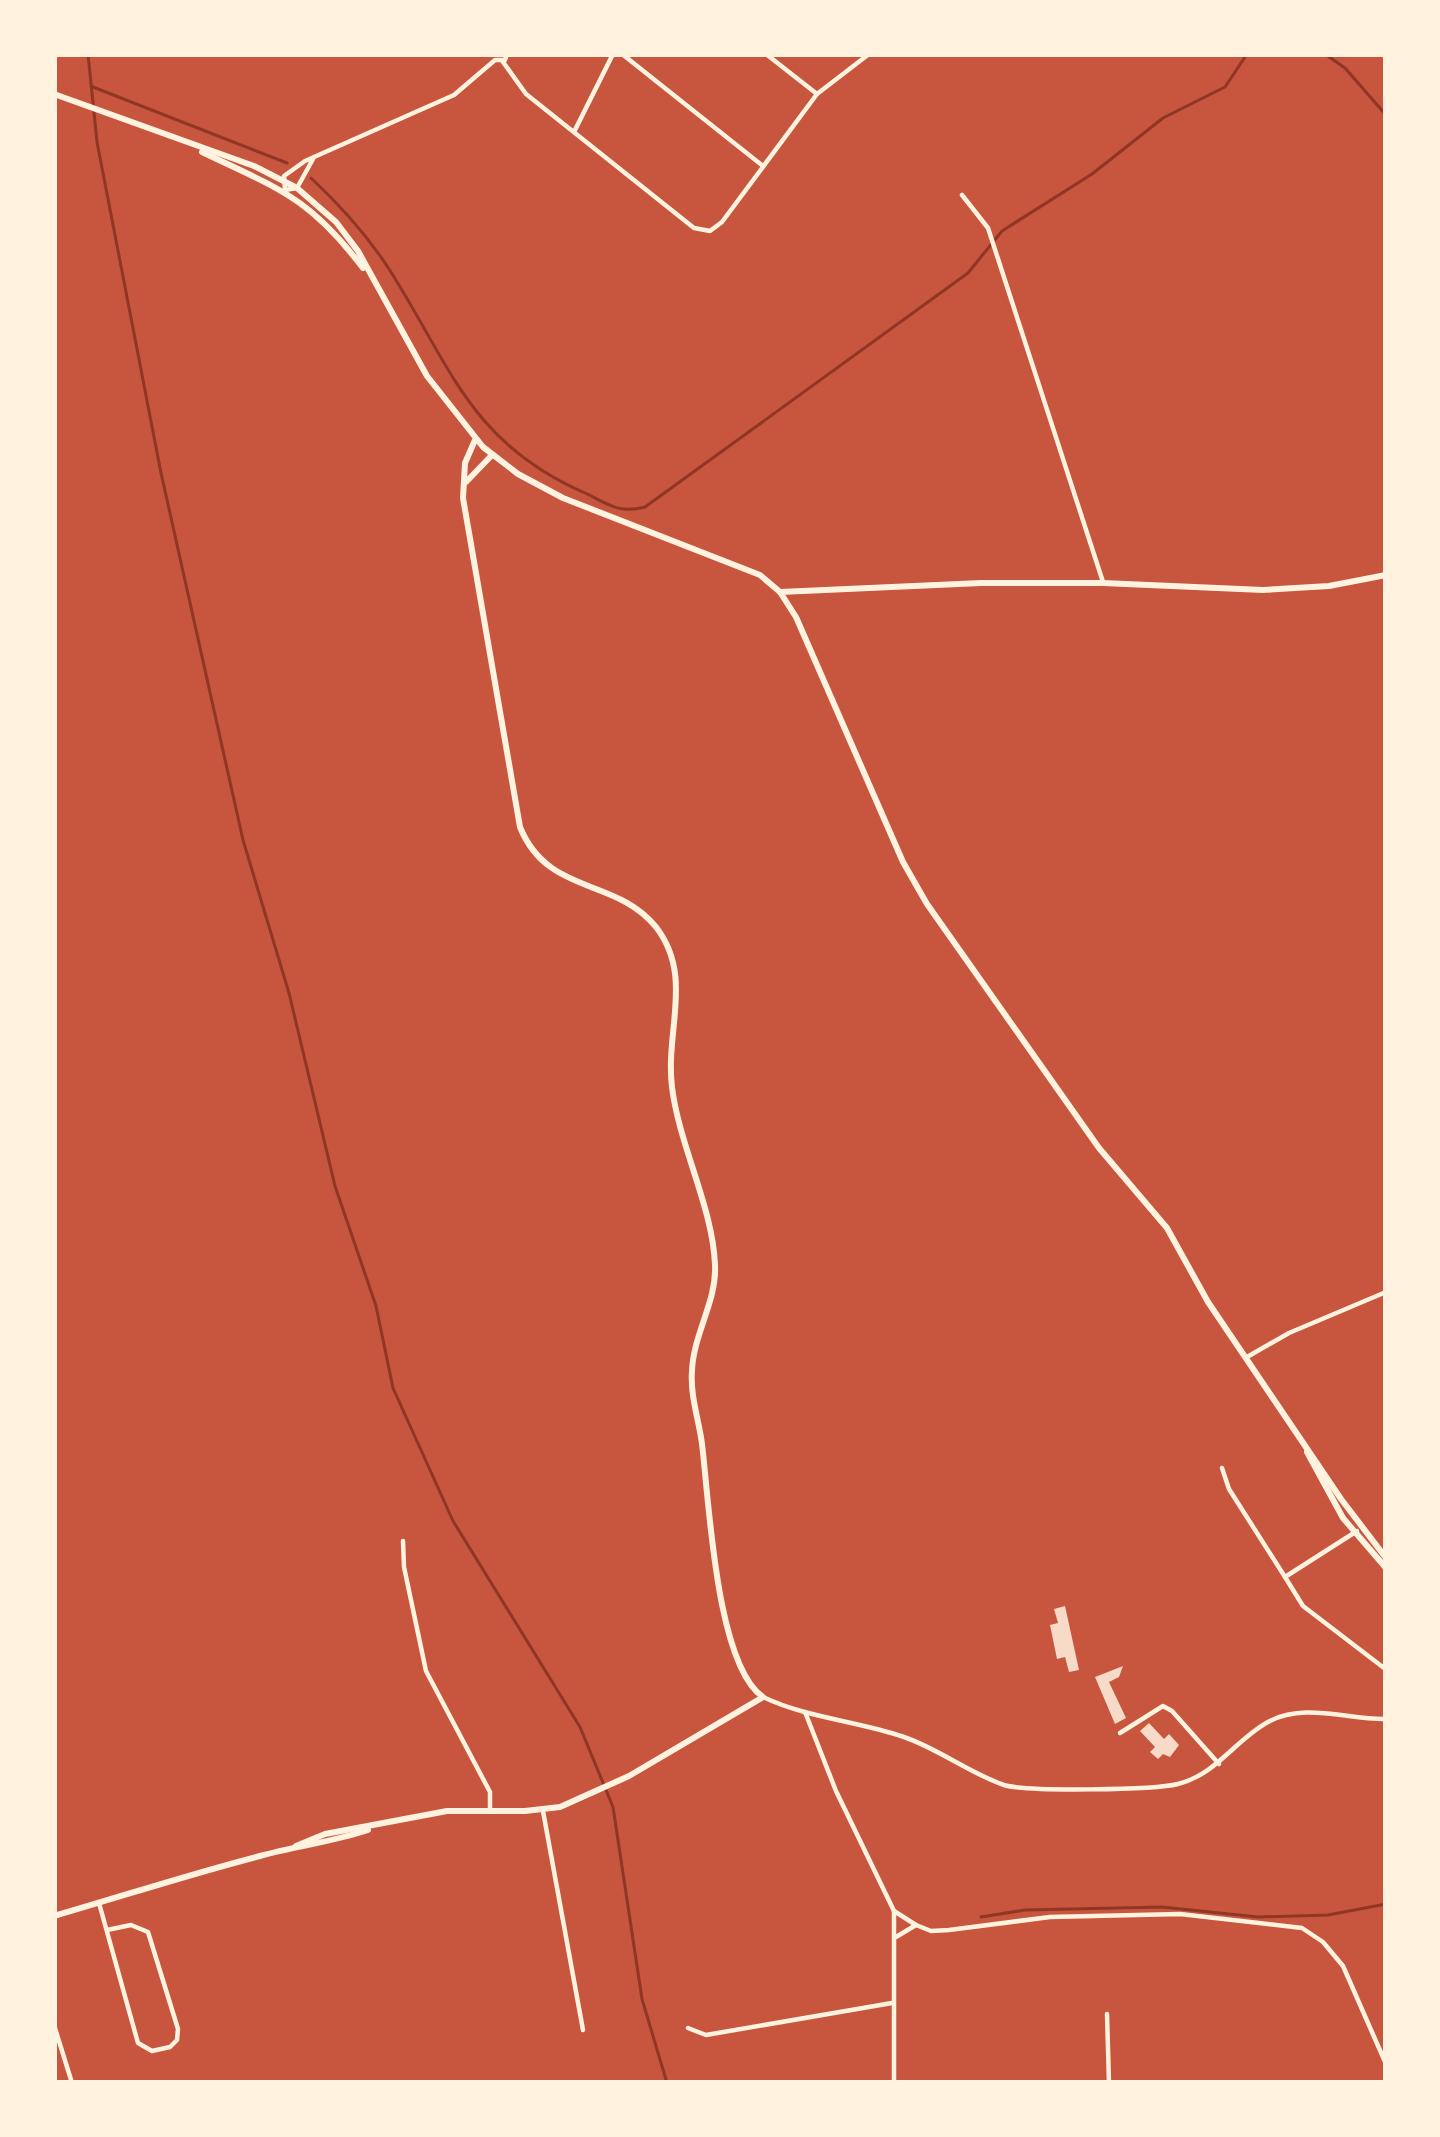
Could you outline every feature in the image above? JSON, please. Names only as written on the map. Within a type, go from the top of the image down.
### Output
[{"type":"street","points":[[574,132],[613,54]]},
{"type":"street","points":[[622,54],[764,166]]},
{"type":"street","points":[[766,54],[817,94]]},
{"type":"street","points":[[282,179],[305,160],[454,95],[499,57],[526,94],[702,231],[710,231],[722,222],[817,94],[869,54]]},
{"type":"street","points":[[54,94],[182,143],[285,190],[323,221],[372,279]]},
{"type":"street","points":[[182,143],[282,179],[347,235],[427,376],[492,455],[563,498],[746,568],[780,592],[796,616],[914,883],[1099,1148],[1167,1228],[1208,1302],[1386,1568]]},
{"type":"street","points":[[297,188],[314,159]]},
{"type":"street","points":[[282,179],[285,190]]},
{"type":"street","points":[[285,190],[297,188]]},
{"type":"street","points":[[962,195],[992,239],[1103,583]]},
{"type":"street","points":[[475,440],[465,463],[470,548],[516,810],[527,844],[555,873],[645,916],[664,940],[675,968],[672,1089],[716,1270],[692,1363],[693,1396],[722,1599],[746,1681],[763,1697],[904,1737],[1019,1789],[1165,1787],[1220,1764],[1268,1722],[1296,1713],[1386,1719]]},
{"type":"street","points":[[464,486],[492,455]]},
{"type":"street","points":[[780,592],[981,583],[1263,590],[1329,586],[1386,575]]},
{"type":"street","points":[[1246,1358],[1289,1333],[1386,1292]]},
{"type":"street","points":[[1222,1468],[1229,1490],[1303,1606],[1384,1668]]},
{"type":"street","points":[[1358,1531],[1386,1558]]},
{"type":"street","points":[[1285,1576],[1358,1531]]},
{"type":"street","points":[[403,1541],[426,1671],[490,1792],[490,1809]]},
{"type":"street","points":[[54,1916],[296,1846],[328,1844],[447,1811],[542,1810],[615,1783],[763,1697]]},
{"type":"street","points":[[1120,1733],[1163,1706],[1220,1764]]},
{"type":"street","points":[[805,1712],[836,1791],[894,1910],[894,2083]]},
{"type":"street","points":[[542,1810],[584,2030]]},
{"type":"street","points":[[99,1903],[138,2043],[152,2051],[170,2047],[178,2029],[148,1933],[131,1925],[107,1930]]},
{"type":"street","points":[[894,1910],[931,1930],[1050,1917],[1180,1914],[1302,1928],[1323,1942],[1343,1966],[1386,2064]]},
{"type":"street","points":[[896,1937],[916,1925]]},
{"type":"street","points":[[688,2027],[706,2035],[892,2003]]},
{"type":"street","points":[[1107,2014],[1109,2083]]},
{"type":"street","points":[[54,2025],[72,2083]]},
{"type":"building","points":[[1065,1606],[1079,1670],[1069,1672],[1065,1657],[1057,1659],[1050,1625],[1058,1623],[1054,1609]]},
{"type":"building","points":[[1123,1666],[1119,1677],[1109,1682],[1126,1718],[1115,1724],[1095,1677]]},
{"type":"building","points":[[1149,1723],[1164,1739],[1169,1734],[1179,1745],[1170,1757],[1163,1754],[1158,1759],[1150,1752],[1155,1747],[1140,1731]]},
{"type":"waterway","points":[[88,54],[97,142],[161,473],[243,840],[289,993],[335,1186],[376,1306],[393,1388],[453,1521],[580,1727],[613,1807],[642,1999],[667,2083]]},
{"type":"waterway","points":[[311,178],[381,256],[448,369],[488,425],[546,473],[607,504],[636,509],[968,273],[1002,231],[1092,174],[1163,118],[1225,87],[1247,54]]},
{"type":"waterway","points":[[1325,54],[1345,68],[1386,115]]},
{"type":"waterway","points":[[93,87],[287,163]]},
{"type":"waterway","points":[[981,1917],[1025,1910],[1162,1907],[1258,1917],[1328,1915],[1386,1904]]}]
